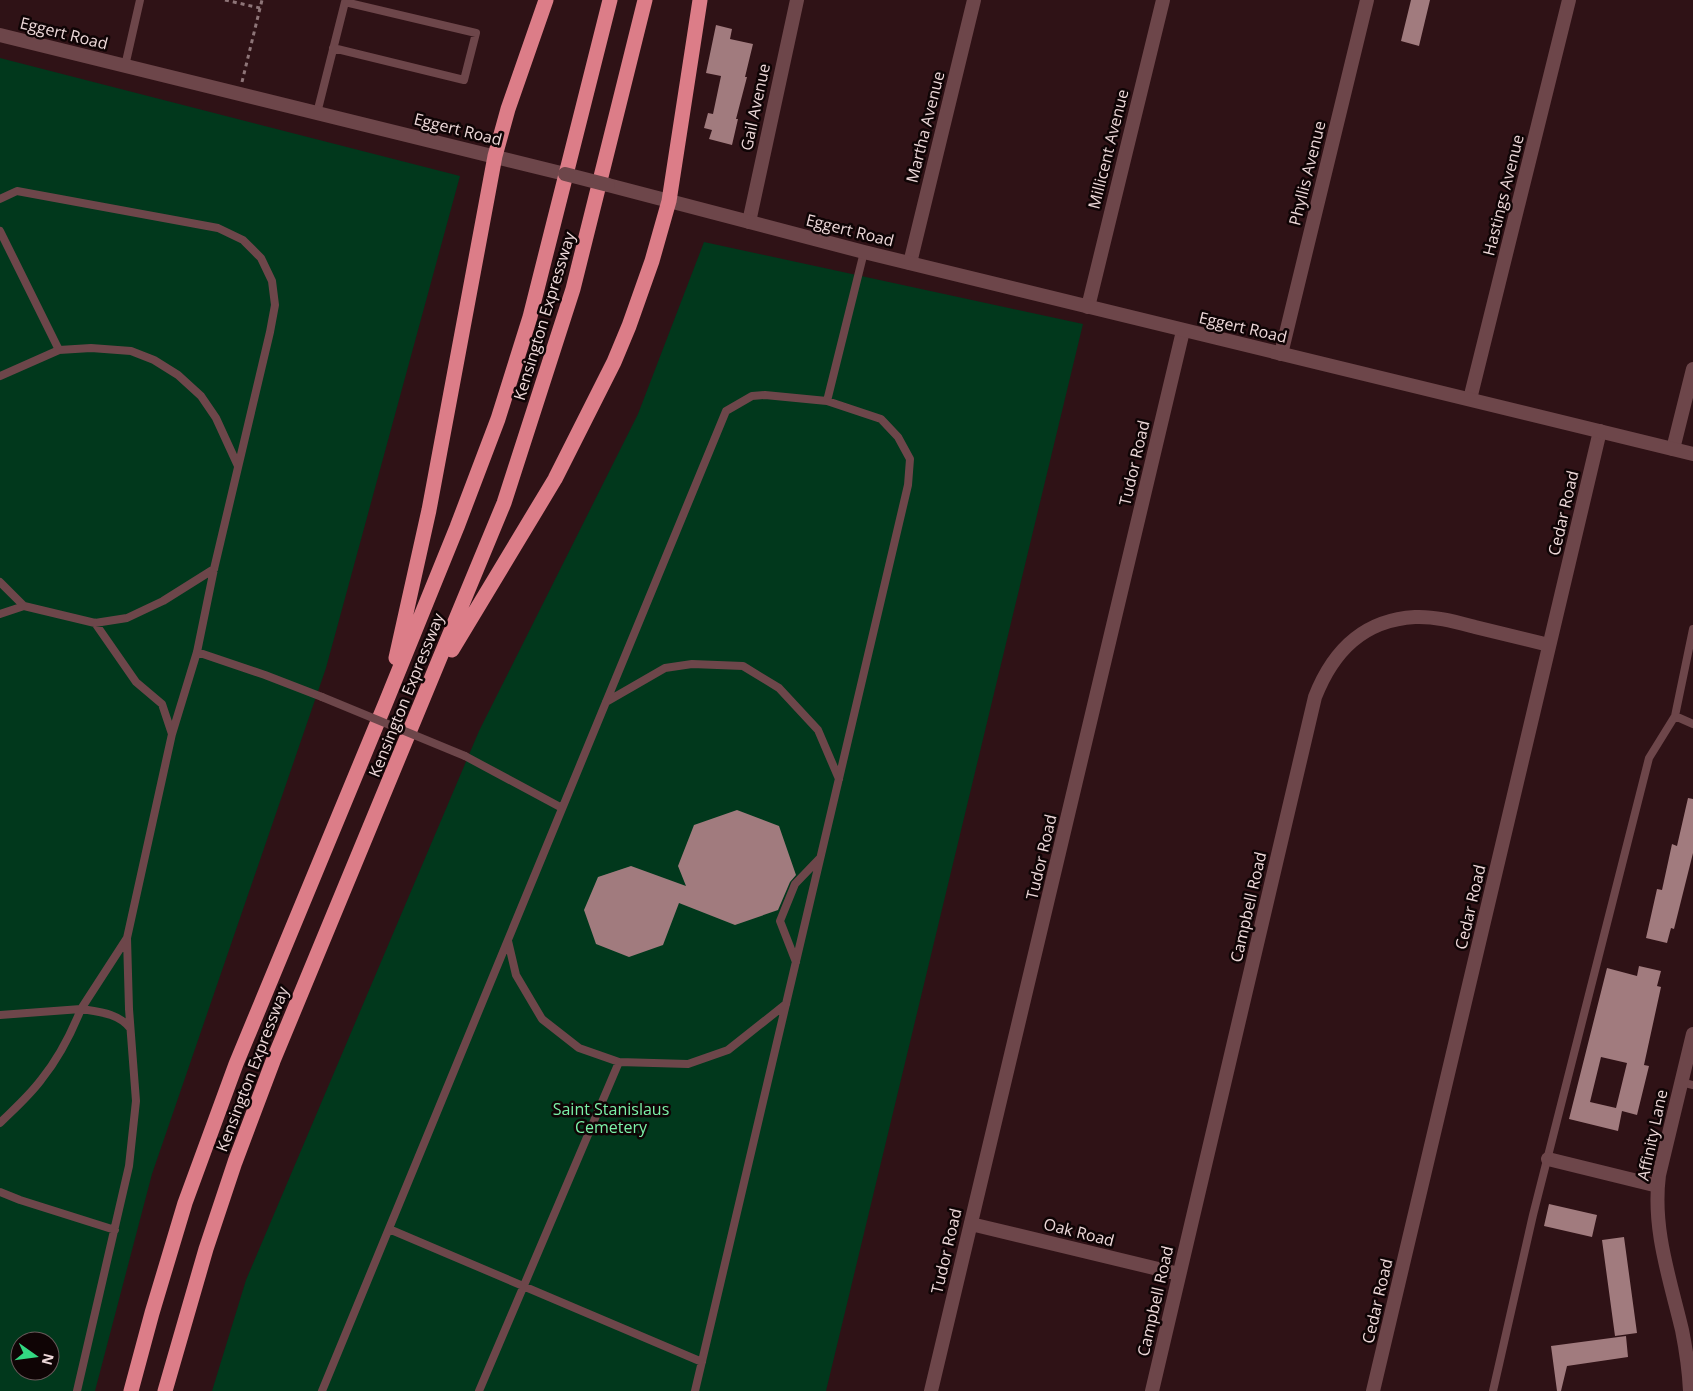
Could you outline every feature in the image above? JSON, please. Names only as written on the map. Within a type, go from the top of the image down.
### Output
[{"type":"highway","points":[[386,702],[429,510],[502,158],[508,109],[546,0]]},
{"type":"highway","name":"Kensington Expressway","points":[[131,1391],[185,1203],[232,1073],[386,702],[457,527],[498,419],[530,317],[610,0]]},
{"type":"highway","name":"Kensington Expressway","points":[[165,1391],[206,1249],[235,1162],[273,1060],[504,503],[573,289],[645,0]]},
{"type":"highway","points":[[428,689],[542,502],[614,362],[644,286],[666,200],[700,0]]},
{"type":"street","name":"Gail Avenue","points":[[748,222],[797,0]]},
{"type":"street","name":"Martha Avenue","points":[[910,263],[974,0]]},
{"type":"street","name":"Millicent Avenue","points":[[1088,306],[1163,0]]},
{"type":"street","name":"Phyllis Avenue","points":[[1281,354],[1367,0]]},
{"type":"street","name":"Hastings Avenue","points":[[1470,399],[1569,0]]},
{"type":"street","name":"Eggert Road","points":[[0,35],[502,158],[864,252],[1693,454]]},
{"type":"street","name":"Tudor Road","points":[[931,1391],[1183,330]]},
{"type":"street","points":[[1673,449],[1693,369]]},
{"type":"street","name":"Cedar Road","points":[[1374,1391],[1600,431]]},
{"type":"street","name":"Campbell Road","points":[[1152,1391],[1315,697],[1322,680],[1331,664],[1345,647],[1360,635],[1376,626],[1415,617],[1452,621],[1550,645]]},
{"type":"street","name":"Affinity Lane","points":[[1690,1391],[1688,1362],[1668,1279],[1658,1227],[1658,1186],[1687,1083],[1693,1034]]},
{"type":"street","points":[[1548,1159],[1658,1186]]},
{"type":"street","name":"Oak Road","points":[[971,1224],[1179,1274]]},
{"type":"lane","points":[[125,66],[140,0]]},
{"type":"lane","points":[[317,113],[333,48],[346,2],[476,33],[464,80],[333,48]]},
{"type":"lane","points":[[0,199],[17,191],[218,228],[243,240],[261,258],[272,281],[275,305],[214,569],[197,652],[172,734],[127,938],[136,1100],[129,1166],[77,1391]]},
{"type":"lane","points":[[0,231],[59,350]]},
{"type":"lane","points":[[826,401],[864,252]]},
{"type":"lane","points":[[0,376],[59,350],[91,348],[131,351],[154,360],[178,375],[201,396],[216,418],[238,466]]},
{"type":"lane","points":[[322,1391],[726,411],[752,396],[765,395],[826,401],[881,419],[898,436],[910,459],[908,485],[695,1391]]},
{"type":"lane","points":[[0,582],[24,606],[95,623],[127,618],[163,601],[214,569]]},
{"type":"lane","points":[[0,614],[24,606]]},
{"type":"lane","points":[[95,623],[136,682],[162,704],[172,734]]},
{"type":"lane","points":[[1493,1391],[1533,1215],[1649,758],[1675,716],[1693,629]]},
{"type":"lane","points":[[197,652],[265,674],[465,756],[562,808]]},
{"type":"lane","points":[[606,702],[665,668],[692,664],[743,666],[779,688],[818,730],[839,779]]},
{"type":"lane","points":[[1675,716],[1693,724]]},
{"type":"lane","points":[[796,962],[780,921],[795,884],[820,857]]},
{"type":"lane","points":[[0,1123],[41,1081],[63,1049],[81,1009],[127,938]]},
{"type":"lane","points":[[508,941],[516,976],[542,1019],[578,1048],[619,1062],[688,1064],[720,1053],[728,1050],[786,1004]]},
{"type":"lane","points":[[0,1014],[81,1009],[113,1015],[125,1022],[131,1030]]},
{"type":"lane","points":[[479,1391],[619,1062]]},
{"type":"lane","points":[[0,1192],[115,1230]]},
{"type":"lane","points":[[389,1229],[702,1362]]},
{"type":"path","points":[[225,0],[260,8]]},
{"type":"path","points":[[239,94],[262,0]]},
{"type":"green space","points":[[0,58],[460,176],[326,668],[152,1174],[95,1391],[0,1391]]},
{"type":"green space","name":"Saint Stanislaus Cemetery","points":[[704,242],[1083,324],[826,1391],[212,1391],[246,1280],[479,731],[638,414]]},
{"type":"building","points":[[1411,0],[1430,0],[1419,46],[1401,41]]},
{"type":"building","points":[[716,25],[732,29],[730,39],[753,44],[732,145],[709,139],[712,130],[704,128],[708,113],[713,114],[721,76],[706,73]]},
{"type":"building","points":[[1688,798],[1693,799],[1693,853],[1674,929],[1671,928],[1667,943],[1646,938],[1657,889],[1662,890],[1672,844],[1677,846]]},
{"type":"building","points":[[737,810],[779,826],[796,875],[790,882],[778,910],[735,925],[679,903],[663,945],[629,957],[596,944],[584,910],[598,877],[631,866],[686,886],[678,866],[694,825]]},
{"type":"building","points":[[1639,966],[1661,971],[1657,986],[1661,987],[1644,1065],[1649,1066],[1637,1115],[1622,1111],[1618,1131],[1569,1119],[1607,968],[1637,976]],"holes":[[[1601,1057],[1627,1063],[1616,1108],[1590,1102]]]},
{"type":"building","points":[[1549,1204],[1597,1215],[1592,1237],[1544,1226]]},
{"type":"building","points":[[1624,1237],[1637,1333],[1615,1336],[1602,1240]]},
{"type":"building","points":[[1626,1336],[1628,1357],[1567,1366],[1561,1391],[1557,1391],[1551,1346]]}]
